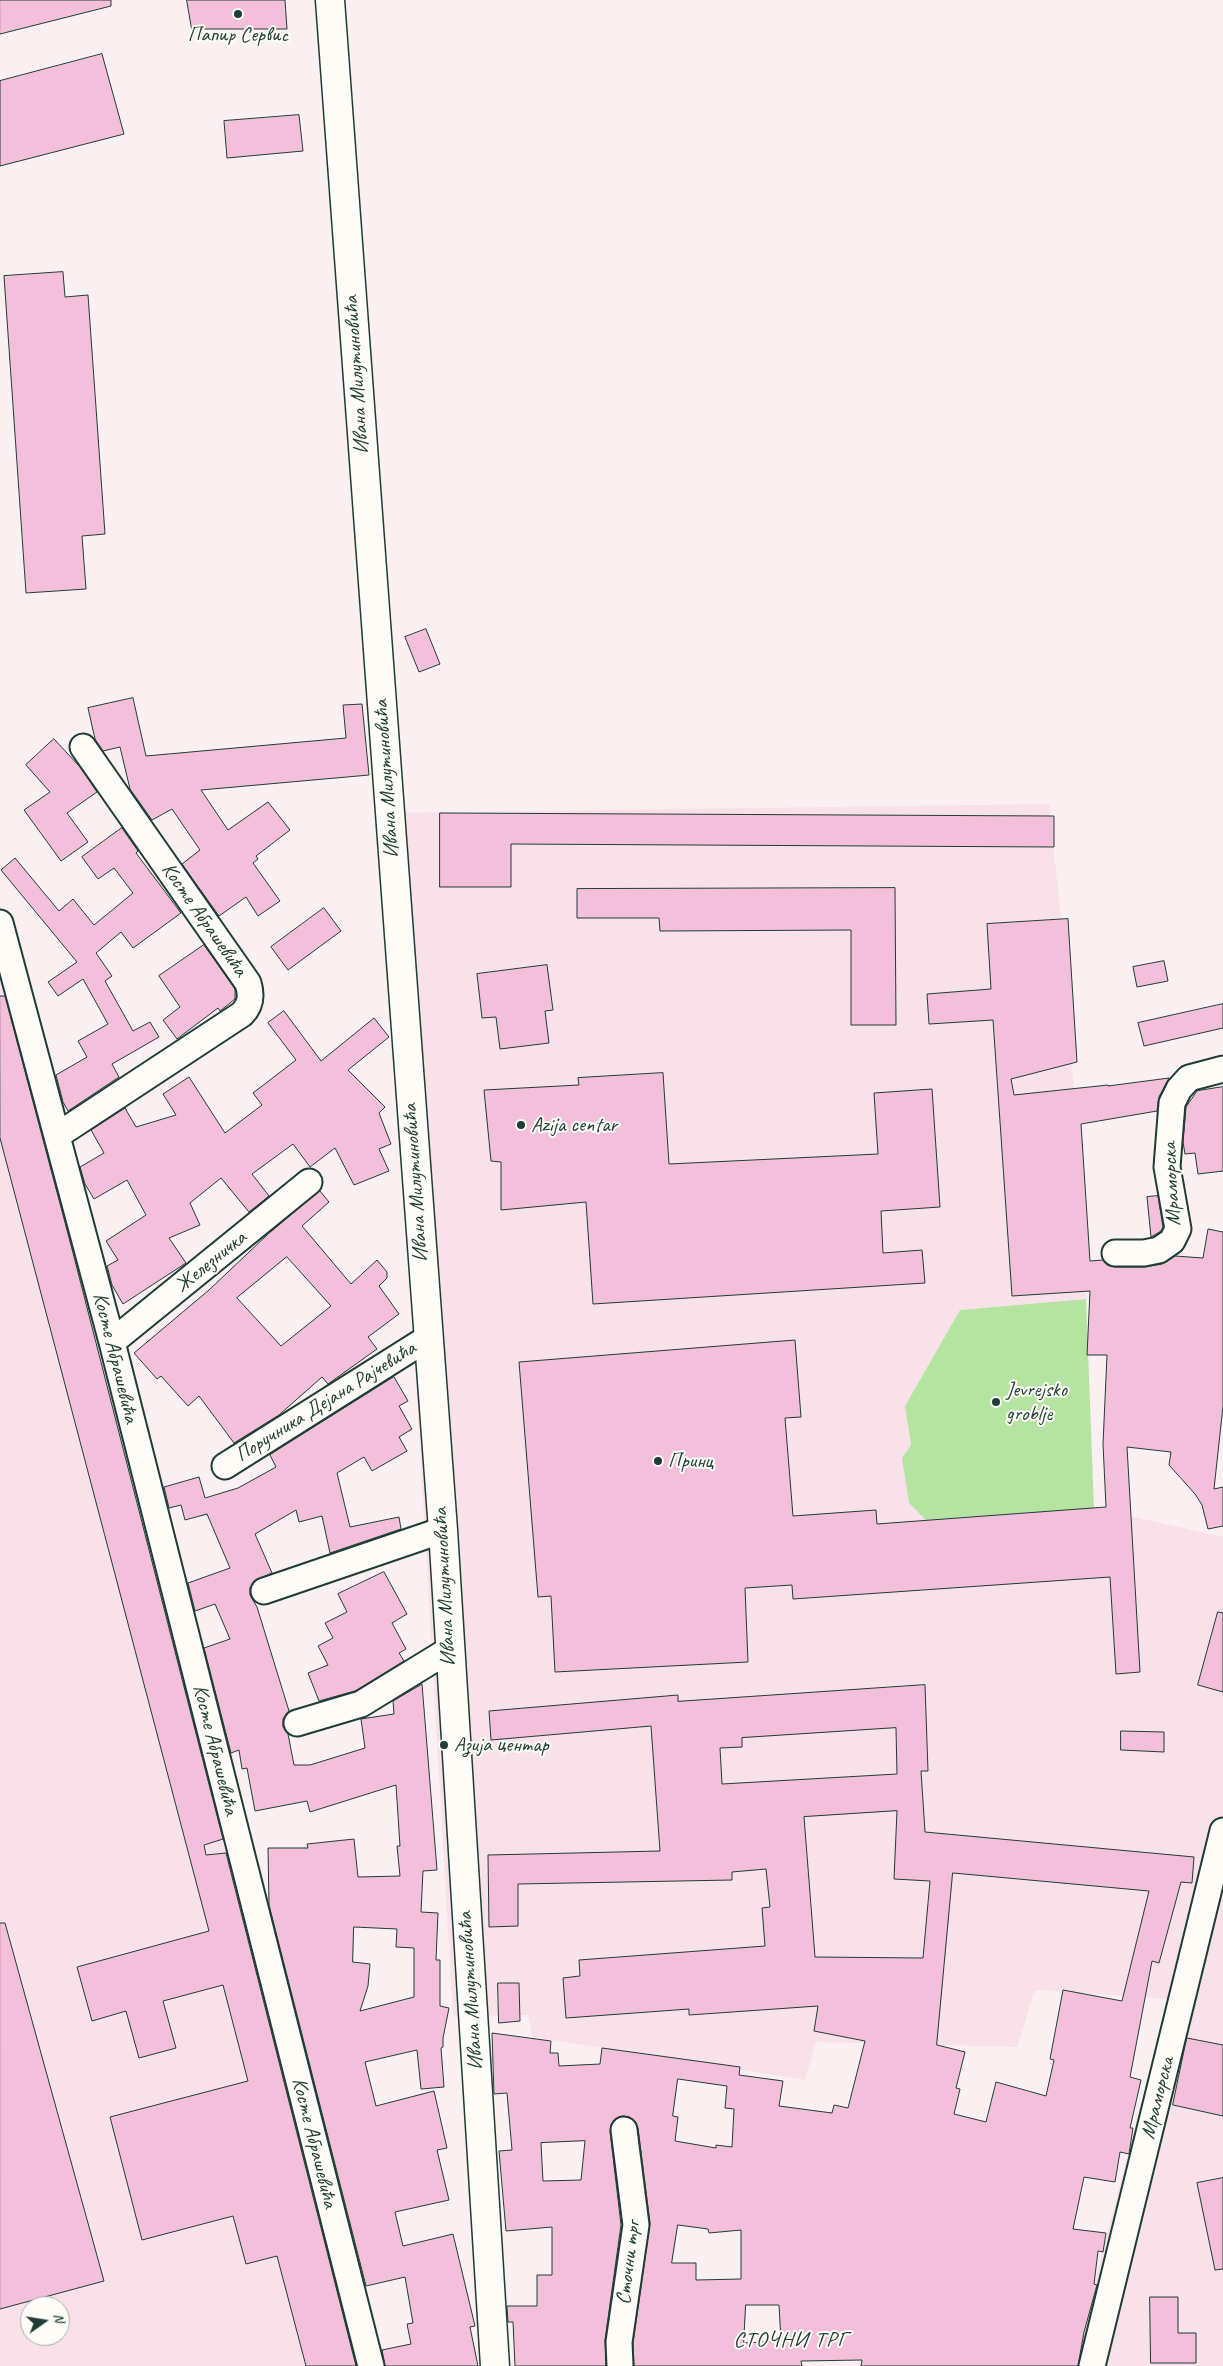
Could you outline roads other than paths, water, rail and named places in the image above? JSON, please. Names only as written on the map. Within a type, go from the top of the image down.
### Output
[{"type":"street","name":"Ивана Милутиновића","points":[[330,0],[443,1530],[495,2366]]},
{"type":"street","name":"Косте Абрашевића","points":[[58,1135],[242,1014],[248,1008],[250,1000],[248,983],[83,747]]},
{"type":"street","name":"Косте Абрашевића","points":[[0,923],[112,1342],[371,2366]]},
{"type":"street","name":"Мраморска","points":[[1115,1253],[1144,1253],[1159,1250],[1172,1241],[1178,1229],[1167,1167],[1172,1103],[1179,1089],[1189,1078],[1223,1069]]},
{"type":"street","name":"Железничка","points":[[112,1342],[309,1182]]},
{"type":"street","name":"Поручника Дејана Рајчевића","points":[[225,1466],[428,1338]]},
{"type":"street","points":[[264,1591],[443,1530]]},
{"type":"street","points":[[297,1723],[361,1704],[449,1650]]},
{"type":"street","name":"Мраморска","points":[[1092,2366],[1223,1831]]},
{"type":"street","name":"Сточни трг","points":[[620,2366],[619,2342],[636,2225],[624,2130]]},
{"type":"place","name":"Папир Сервис","points":[[238,14]]},
{"type":"place","name":"Azija centar","points":[[521,1125]]},
{"type":"place","name":"Jevrejsko groblje","points":[[996,1402]]},
{"type":"place","name":"Принц","points":[[658,1461]]},
{"type":"place","name":"Азија центар","points":[[444,1745]]},
{"type":"district","name":"СТОЧНИ ТРГ","points":[[791,2340]]}]
